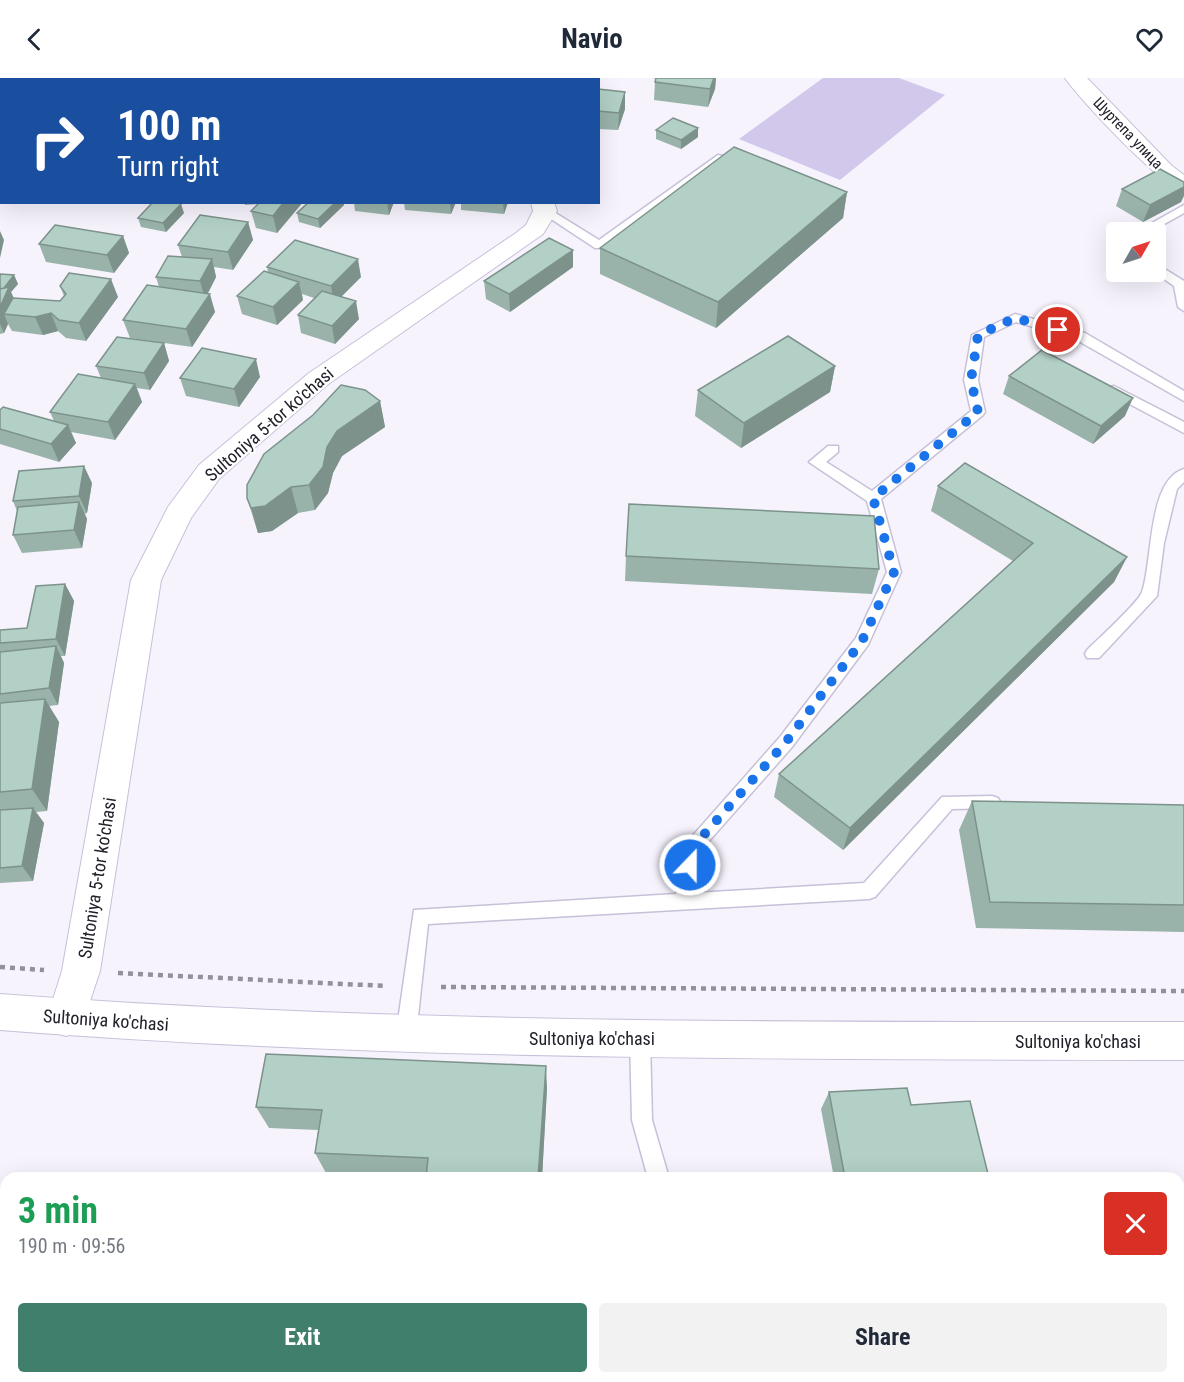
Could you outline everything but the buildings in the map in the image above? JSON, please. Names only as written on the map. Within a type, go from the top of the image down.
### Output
[{"type":"street","name":"Шуртепа улица","points":[[1075,78],[1164,171],[1184,185]]},
{"type":"street","name":"Sultoniya 5-tor ko'chasi","points":[[66,1018],[81,971],[146,580],[178,514],[209,471],[318,379],[511,248],[535,229],[544,207]]},
{"type":"street","name":"Sultoniya ko'chasi","points":[[0,1012],[66,1018],[406,1036],[1184,1041]]},
{"type":"lane","points":[[544,207],[599,245],[723,156]]},
{"type":"lane","points":[[1159,222],[1184,207]]},
{"type":"lane","points":[[1166,274],[1180,284],[1184,307]]},
{"type":"lane","points":[[873,498],[978,412],[971,380],[978,335],[1015,318],[1080,336],[1184,397]]},
{"type":"lane","points":[[1105,386],[1184,428]]},
{"type":"lane","points":[[683,902],[694,846],[786,742],[862,641],[894,572],[873,498],[816,462],[832,449]]},
{"type":"lane","points":[[1093,654],[1149,596],[1157,543],[1170,487],[1184,474]]},
{"type":"lane","points":[[406,1036],[420,916],[869,891],[948,802],[1005,803]]},
{"type":"lane","points":[[640,1038],[642,1120],[657,1172]]},
{"type":"path","points":[[0,968],[411,987],[1184,991]]},
{"type":"shaded area","points":[[823,78],[899,78],[945,95],[840,180],[739,139]]},
{"type":"route","points":[[690,865],[694,846],[786,742],[862,641],[894,572],[873,498],[978,412],[971,380],[978,335],[1015,318],[1058,330]]}]
